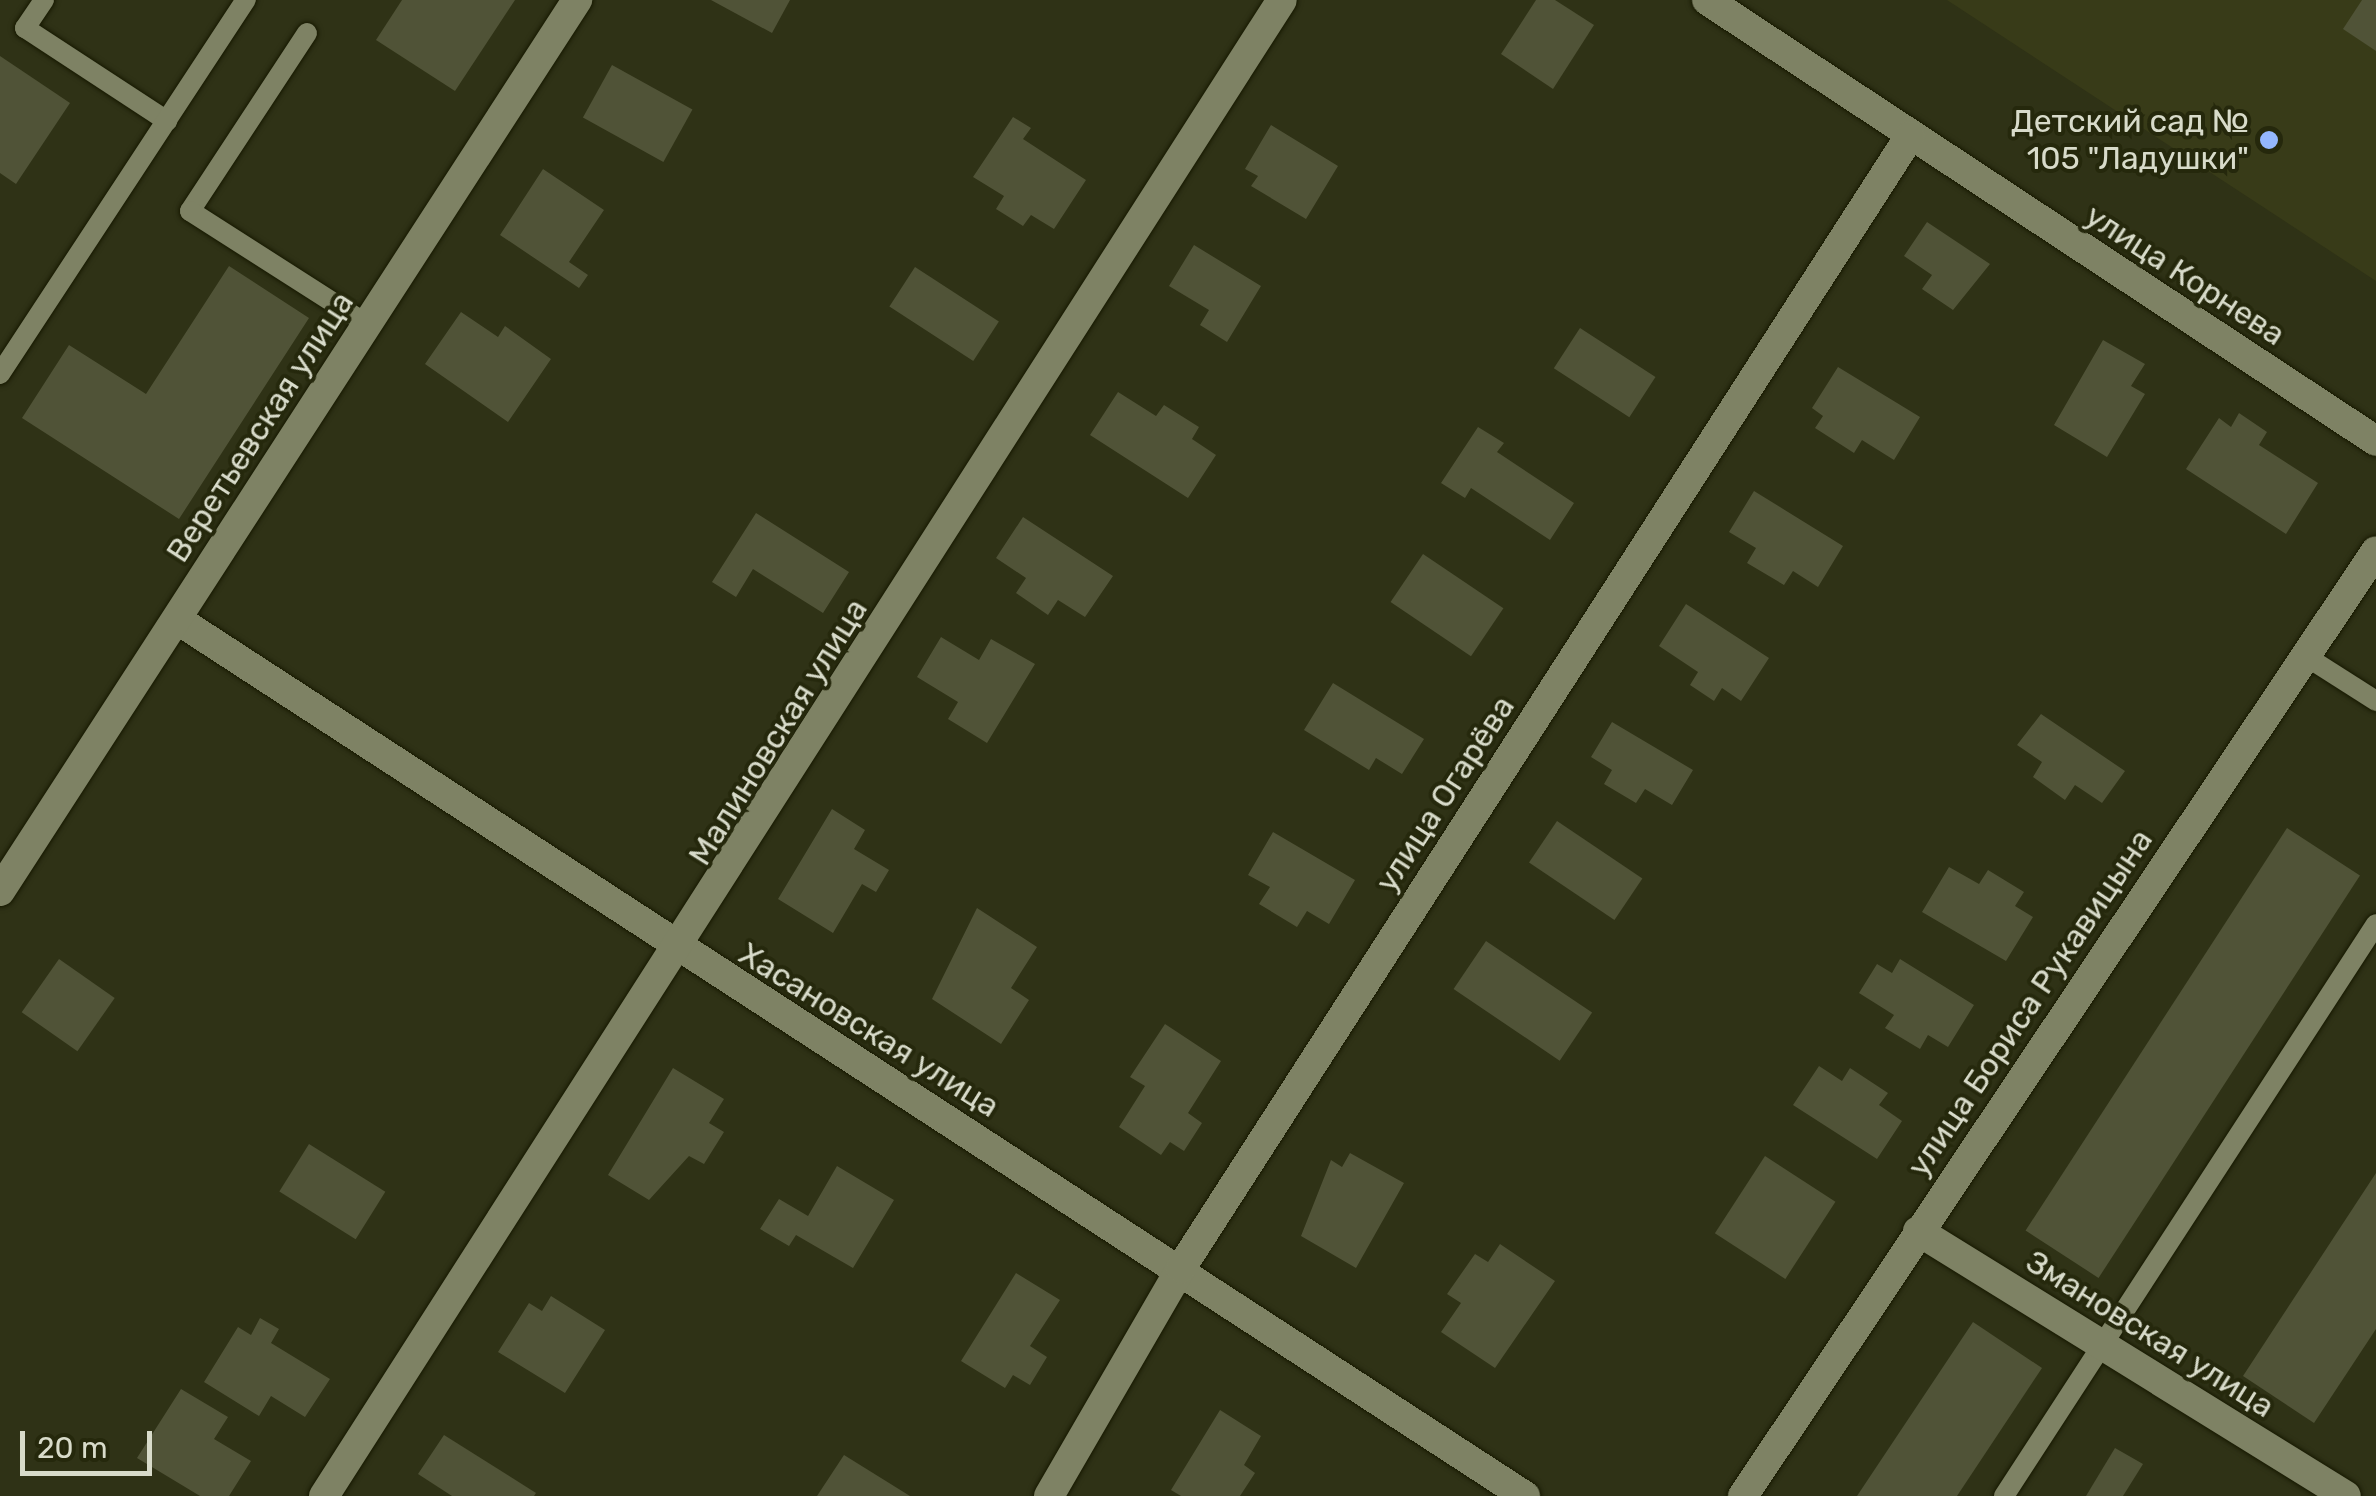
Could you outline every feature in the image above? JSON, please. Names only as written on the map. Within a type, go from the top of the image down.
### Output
[{"type":"street","name":"Веретьевская улица","points":[[0,891],[577,0]]},
{"type":"street","name":"Малиновская улица","points":[[324,1496],[680,952],[1282,0]]},
{"type":"street","name":"улица Корнева","points":[[1706,0],[2376,441]]},
{"type":"street","name":"улица Огарёва","points":[[1050,1496],[1181,1268],[1910,136]]},
{"type":"street","name":"улица Бориса Рукавицына","points":[[1743,1496],[2376,551]]},
{"type":"street","name":"Хасановская улица","points":[[178,620],[680,952],[1181,1268],[1525,1496]]},
{"type":"street","name":"Змановская улица","points":[[1918,1231],[2346,1496]]},
{"type":"lane","points":[[44,0],[25,28],[167,121]]},
{"type":"lane","points":[[0,374],[246,0]]},
{"type":"lane","points":[[306,33],[190,211],[368,325]]},
{"type":"lane","points":[[2307,657],[2376,701]]},
{"type":"lane","points":[[2004,1496],[2376,924]]},
{"type":"shaded area","name":"Детский сад № 105 \"Ладушки\"","points":[[1947,0],[2376,0],[2376,281]]},
{"type":"building","points":[[402,0],[515,0],[455,91],[376,40]]},
{"type":"building","points":[[711,0],[790,0],[772,33]]},
{"type":"building","points":[[1536,0],[1555,0],[1594,25],[1553,89],[1501,54]]},
{"type":"building","points":[[2362,0],[2376,0],[2376,51],[2343,29]]},
{"type":"building","points":[[0,56],[70,103],[16,184],[0,173]]},
{"type":"building","points":[[612,65],[692,110],[663,162],[583,117]]},
{"type":"building","points":[[1013,117],[1031,128],[1023,139],[1086,180],[1054,229],[1031,215],[1023,226],[996,209],[1004,196],[973,177]]},
{"type":"building","points":[[1271,125],[1338,166],[1306,219],[1251,186],[1258,176],[1245,169]]},
{"type":"building","points":[[543,169],[604,210],[569,262],[588,275],[579,288],[500,235]]},
{"type":"building","points":[[1927,222],[1990,264],[1953,310],[1922,289],[1932,275],[1904,256]]},
{"type":"building","points":[[1194,245],[1261,286],[1227,342],[1200,325],[1209,310],[1169,286]]},
{"type":"building","points":[[229,266],[309,318],[179,519],[22,418],[69,345],[146,394]]},
{"type":"building","points":[[915,267],[999,321],[973,361],[889,306]]},
{"type":"building","points":[[461,312],[498,337],[505,326],[551,359],[508,422],[425,364]]},
{"type":"building","points":[[1580,328],[1655,377],[1629,417],[1554,368]]},
{"type":"building","points":[[2103,340],[2145,364],[2131,386],[2145,394],[2107,457],[2054,425]]},
{"type":"building","points":[[1838,367],[1920,417],[1894,460],[1862,440],[1854,453],[1815,428],[1823,416],[1812,408]]},
{"type":"building","points":[[1118,392],[1156,416],[1164,405],[1199,427],[1192,439],[1216,455],[1188,498],[1090,435]]},
{"type":"building","points":[[2239,413],[2267,432],[2259,445],[2318,483],[2286,534],[2186,469],[2219,418],[2231,427]]},
{"type":"building","points":[[1478,427],[1504,443],[1497,452],[1574,503],[1550,540],[1471,488],[1465,498],[1441,483]]},
{"type":"building","points":[[1754,491],[1843,546],[1818,587],[1793,571],[1784,585],[1747,563],[1756,548],[1729,532]]},
{"type":"building","points":[[756,513],[849,572],[823,613],[753,569],[736,597],[712,582]]},
{"type":"building","points":[[1023,517],[1113,576],[1085,617],[1058,600],[1048,615],[1016,593],[1026,578],[996,558]]},
{"type":"building","points":[[1423,554],[1503,608],[1471,656],[1391,602]]},
{"type":"building","points":[[1686,604],[1769,658],[1741,701],[1722,688],[1714,701],[1690,685],[1698,672],[1659,646]]},
{"type":"building","points":[[941,637],[979,660],[991,639],[1035,664],[987,743],[948,719],[958,702],[917,677]]},
{"type":"building","points":[[1333,683],[1424,739],[1402,774],[1376,758],[1369,770],[1304,730]]},
{"type":"building","points":[[2041,714],[2125,771],[2102,803],[2075,785],[2065,800],[2033,777],[2042,762],[2017,745]]},
{"type":"building","points":[[1612,722],[1693,770],[1672,805],[1645,789],[1636,803],[1604,784],[1612,770],[1591,757]]},
{"type":"building","points":[[832,809],[865,830],[854,849],[889,870],[876,892],[862,884],[833,933],[778,899]]},
{"type":"building","points":[[1557,821],[1642,879],[1614,920],[1529,862]]},
{"type":"building","points":[[2287,828],[2360,875],[2099,1278],[2026,1231]]},
{"type":"building","points":[[1273,832],[1355,880],[1329,924],[1307,911],[1297,927],[1259,904],[1270,887],[1248,875]]},
{"type":"building","points":[[1949,867],[1979,884],[1988,870],[2024,892],[2015,906],[2033,917],[2006,961],[1922,912]]},
{"type":"building","points":[[977,908],[1037,947],[1011,988],[1029,1000],[1001,1044],[932,999]]},
{"type":"building","points":[[1486,941],[1592,1013],[1560,1061],[1454,989]]},
{"type":"building","points":[[59,959],[115,998],[77,1051],[22,1012]]},
{"type":"building","points":[[1900,959],[1974,1005],[1948,1047],[1928,1035],[1920,1049],[1885,1028],[1894,1015],[1859,993],[1877,964],[1892,973]]},
{"type":"building","points":[[1165,1024],[1221,1061],[1188,1113],[1202,1123],[1184,1151],[1170,1142],[1161,1155],[1119,1127],[1145,1086],[1130,1077]]},
{"type":"building","points":[[1819,1066],[1842,1081],[1850,1068],[1888,1093],[1879,1105],[1902,1121],[1877,1159],[1793,1105]]},
{"type":"building","points":[[673,1068],[724,1099],[709,1123],[724,1132],[704,1164],[689,1156],[649,1200],[608,1175]]},
{"type":"building","points":[[309,1144],[385,1192],[356,1239],[279,1191]]},
{"type":"building","points":[[1350,1153],[1404,1183],[1356,1268],[1301,1236],[1331,1160],[1342,1167]]},
{"type":"building","points":[[1765,1156],[1835,1202],[1785,1279],[1715,1233]]},
{"type":"building","points":[[837,1166],[894,1200],[853,1268],[796,1235],[789,1246],[760,1229],[779,1199],[808,1216]]},
{"type":"building","points":[[2376,1173],[2376,1329],[2314,1423],[2243,1376]]},
{"type":"building","points":[[1500,1244],[1555,1281],[1495,1368],[1441,1332],[1461,1303],[1447,1294],[1475,1254],[1488,1262]]},
{"type":"building","points":[[1016,1273],[1060,1300],[1030,1346],[1047,1357],[1030,1385],[1013,1375],[1005,1388],[961,1361]]},
{"type":"building","points":[[551,1296],[605,1330],[565,1393],[498,1352],[529,1303],[542,1311]]},
{"type":"building","points":[[260,1318],[279,1329],[271,1343],[330,1379],[305,1417],[271,1396],[259,1416],[204,1382],[238,1327],[251,1335]]},
{"type":"building","points":[[1973,1322],[2042,1368],[1957,1496],[1857,1496]]},
{"type":"building","points":[[181,1389],[228,1417],[214,1439],[251,1461],[229,1496],[200,1496],[137,1458]]},
{"type":"building","points":[[1220,1410],[1261,1436],[1244,1465],[1255,1473],[1240,1496],[1181,1496],[1171,1490]]},
{"type":"building","points":[[444,1435],[536,1493],[452,1496],[418,1474]]},
{"type":"building","points":[[2115,1448],[2143,1464],[2123,1496],[2086,1496]]},
{"type":"building","points":[[844,1455],[910,1496],[817,1496]]},
{"type":"place","name":"Детский сад № 105 \"Ладушки\"","points":[[2269,140]]}]
